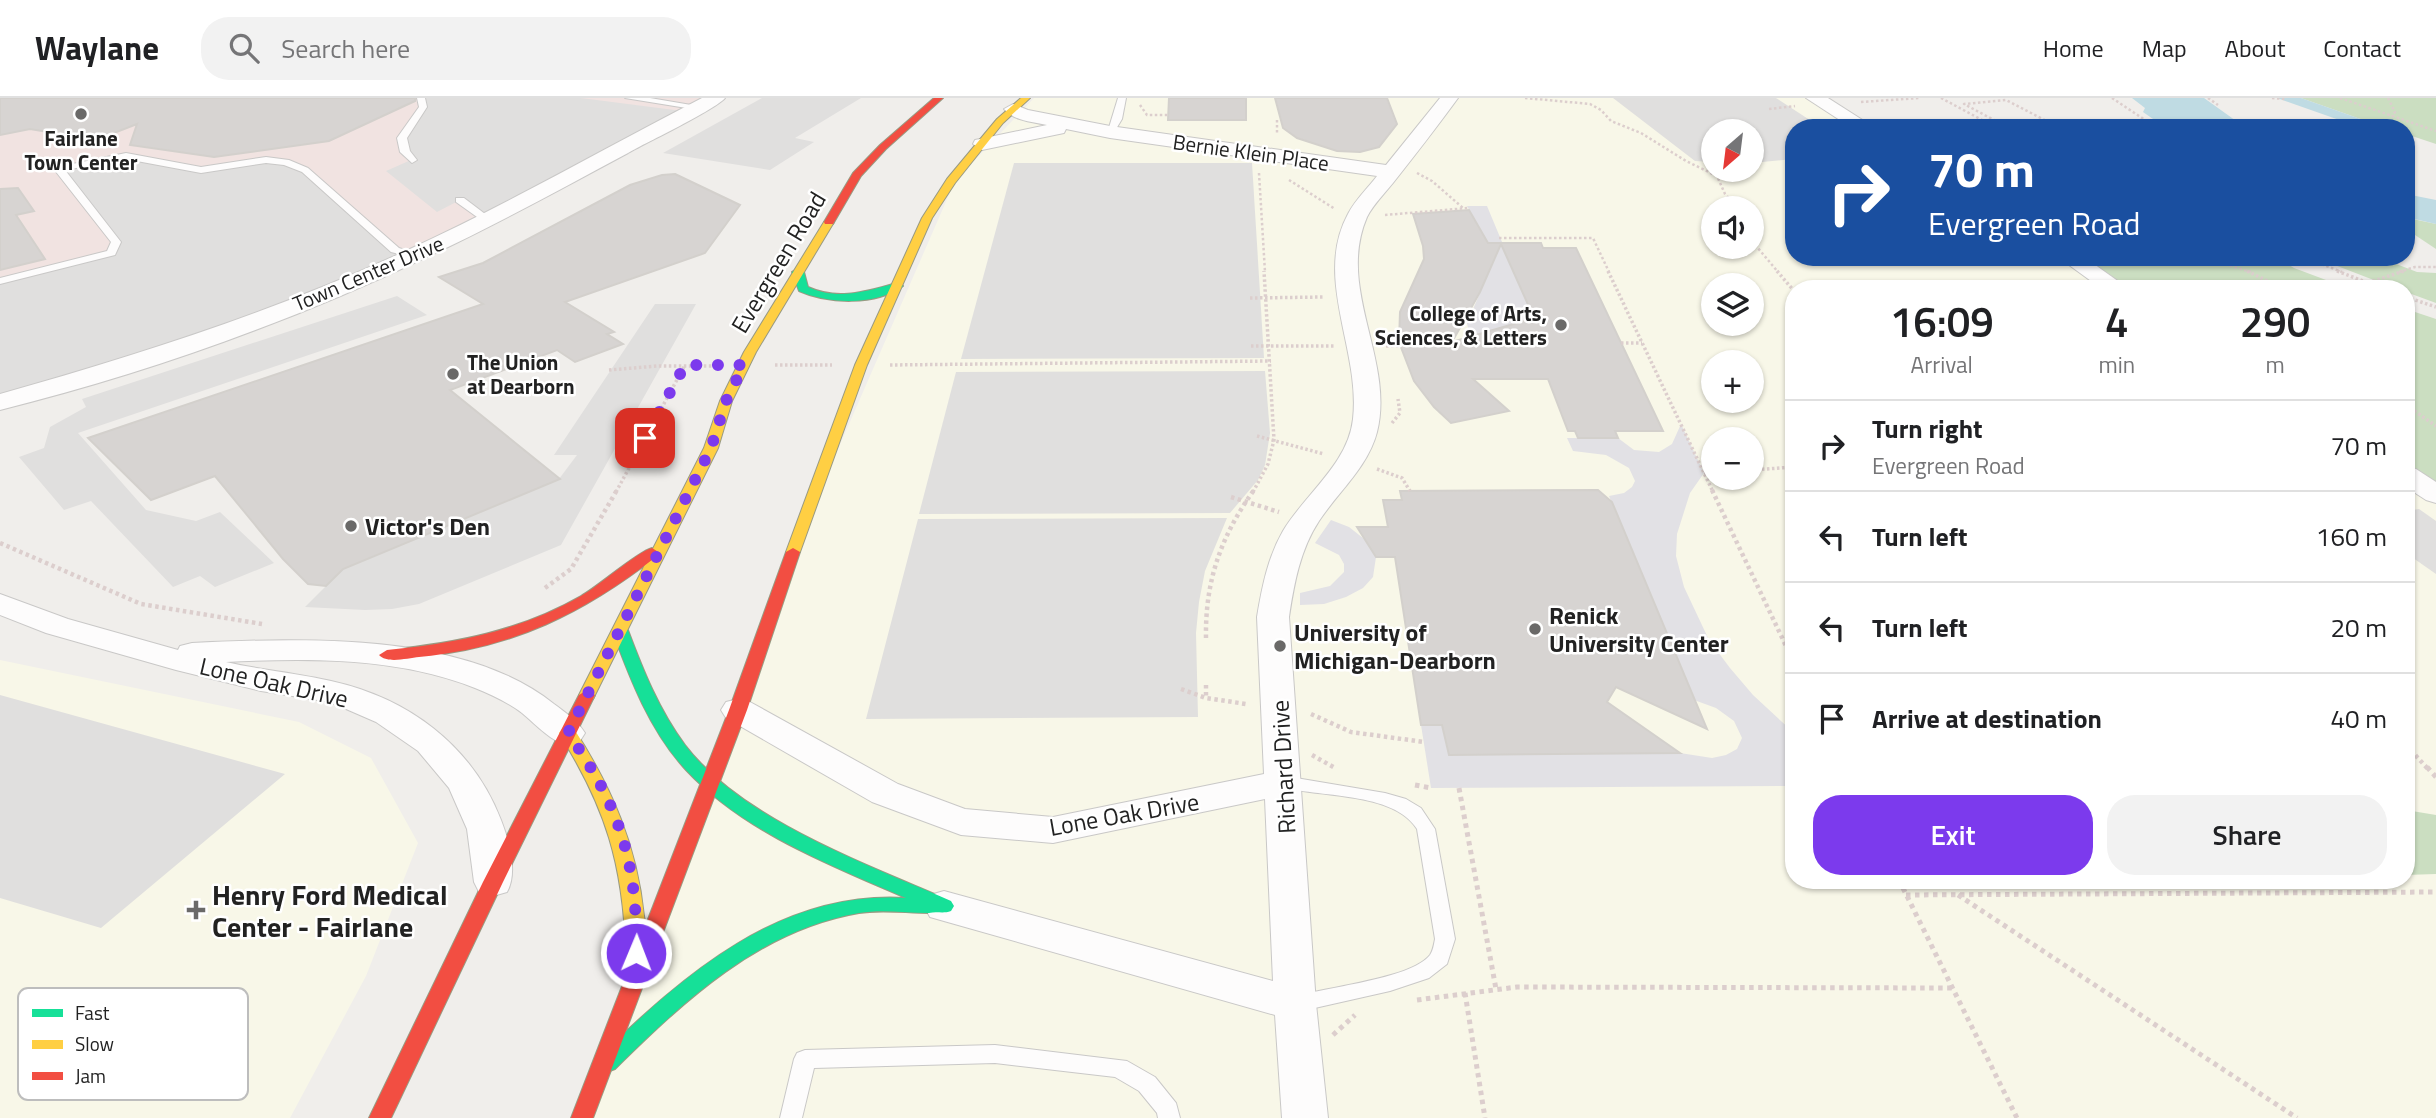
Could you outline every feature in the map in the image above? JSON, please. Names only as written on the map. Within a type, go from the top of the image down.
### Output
[{"type":"street","name":"Evergreen Road","points":[[380,1118],[493,882],[711,448],[726,401],[744,365],[857,175],[883,147],[939,98]]},
{"type":"street","name":"Richard Drive","points":[[1305,1118],[1295,1004],[1273,617],[1279,576],[1300,528],[1362,438],[1366,418],[1365,395],[1348,298],[1345,258],[1350,232],[1358,214],[1449,98]]},
{"type":"street","name":"Town Center Drive","points":[[0,401],[105,371],[236,327],[415,255],[488,220],[708,102]]},
{"type":"street","points":[[1809,102],[1846,119]]},
{"type":"street","points":[[582,1118],[708,782],[738,710],[861,365],[927,218],[951,181],[1019,104]]},
{"type":"street","name":"Bernie Klein Place","points":[[1019,104],[1022,114],[1110,132],[1391,172]]},
{"type":"street","name":"Bernie Klein Place","points":[[982,144],[1027,133],[1061,129],[1110,132]]},
{"type":"street","points":[[2083,266],[2104,280]]},
{"type":"street","points":[[798,272],[803,289],[827,300],[849,299],[897,286]]},
{"type":"street","points":[[2415,481],[2436,494]]},
{"type":"street","points":[[387,655],[469,647],[506,638],[549,622],[607,591],[664,542]]},
{"type":"street","name":"Lone Oak Drive","points":[[0,603],[71,630],[159,655],[260,680],[340,694],[376,708],[410,726],[444,754],[470,789],[486,831],[493,882]]},
{"type":"street","points":[[620,630],[649,705],[674,743],[708,782],[750,811],[832,855],[944,906],[1295,1004]]},
{"type":"street","name":"Lone Oak Drive","points":[[159,655],[293,648],[387,655],[445,667],[494,685],[522,698],[568,733]]},
{"type":"street","name":"Lone Oak Drive","points":[[738,710],[885,793],[961,822],[1053,830],[1284,782]]},
{"type":"street","points":[[568,733],[595,771],[610,802],[629,860],[637,914],[636,973]]},
{"type":"street","points":[[600,1069],[667,1004],[724,956],[782,925],[861,905],[944,906]]},
{"type":"lane","points":[[412,160],[405,152],[402,138],[423,107],[421,98]]},
{"type":"lane","points":[[629,98],[708,102]]},
{"type":"lane","points":[[1110,132],[1117,120],[1122,98]]},
{"type":"lane","points":[[0,281],[111,253],[116,242],[58,168],[126,156],[201,170],[266,160],[285,162],[306,170],[395,250],[415,255]]},
{"type":"lane","points":[[460,200],[488,220]]},
{"type":"lane","points":[[1284,782],[1378,798],[1407,806],[1419,817],[1426,829],[1445,939],[1440,958],[1422,972],[1390,983],[1295,1004]]},
{"type":"lane","points":[[791,1118],[805,1059],[995,1054],[1119,1069],[1147,1084],[1168,1110],[1169,1118]]},
{"type":"path","points":[[1525,98],[1590,104],[1601,110],[1611,121],[1641,133],[1701,168]]},
{"type":"path","points":[[1854,102],[1919,98]]},
{"type":"path","points":[[1941,98],[1980,119]]},
{"type":"path","points":[[1992,119],[1965,104],[2011,98]]},
{"type":"path","points":[[2112,98],[2144,119]]},
{"type":"path","points":[[2208,98],[2218,105]]},
{"type":"path","points":[[2272,98],[2285,99]]},
{"type":"path","points":[[2340,98],[2401,119]]},
{"type":"path","points":[[2388,98],[2395,112],[2392,116]]},
{"type":"path","points":[[2006,100],[2043,119]]},
{"type":"path","points":[[1769,109],[1809,102]]},
{"type":"path","points":[[1139,105],[1147,115],[1168,115]]},
{"type":"path","points":[[2415,124],[2436,131]]},
{"type":"path","points":[[1206,638],[1208,587],[1222,542],[1246,501],[1264,479],[1272,460],[1274,440],[1268,298],[1258,167]]},
{"type":"path","points":[[1385,215],[1466,209],[1432,181],[1416,173]]},
{"type":"path","points":[[1285,177],[1341,213]]},
{"type":"path","points":[[1499,238],[1592,239],[1701,467]]},
{"type":"path","points":[[1764,255],[1785,280]]},
{"type":"path","points":[[2233,266],[2266,280]]},
{"type":"path","points":[[2326,266],[2361,280]]},
{"type":"path","points":[[2378,280],[2415,267],[2436,267]]},
{"type":"path","points":[[1250,298],[1332,297]]},
{"type":"path","points":[[2415,300],[2436,307]]},
{"type":"path","points":[[1621,344],[1642,343]]},
{"type":"path","points":[[1251,346],[1341,346]]},
{"type":"path","points":[[609,370],[685,365],[1271,361]]},
{"type":"path","points":[[543,590],[571,569],[586,546],[685,365]]},
{"type":"path","points":[[2415,411],[2436,426]]},
{"type":"path","points":[[1257,436],[1332,457]]},
{"type":"path","points":[[1366,466],[1402,477],[1409,485],[1410,491]]},
{"type":"path","points":[[1764,469],[1785,468]]},
{"type":"path","points":[[1712,490],[1785,644]]},
{"type":"path","points":[[1231,497],[1287,515]]},
{"type":"path","points":[[0,542],[141,604],[267,624]]},
{"type":"path","points":[[1206,685],[1206,698]]},
{"type":"path","points":[[1181,688],[1206,698],[1257,705]]},
{"type":"path","points":[[1307,711],[1334,727],[1359,734],[1424,742]]},
{"type":"path","points":[[1307,746],[1311,754],[1338,769]]},
{"type":"path","points":[[2415,755],[2436,777]]},
{"type":"path","points":[[1408,784],[1431,788]]},
{"type":"path","points":[[1459,788],[1496,989]]},
{"type":"path","points":[[1903,889],[2017,1118]]},
{"type":"path","points":[[1906,895],[2436,892]]},
{"type":"path","points":[[1957,895],[2297,1118]]},
{"type":"path","points":[[1403,1002],[1517,987],[1952,988]]},
{"type":"path","points":[[1465,993],[1485,1118]]},
{"type":"path","points":[[1330,1038],[1351,1017],[1360,1013]]},
{"type":"shaded area","name":"Fairlane Town Center","points":[[0,98],[716,98],[465,231],[0,402]]},
{"type":"shaded area","points":[[421,98],[581,98],[690,112],[488,220],[460,200],[437,212],[386,171],[411,160],[402,138],[423,107]]},
{"type":"shaded area","points":[[762,98],[861,98],[795,138],[814,142],[770,170],[663,153]]},
{"type":"shaded area","name":"University of Michigan-Dearborn","points":[[1034,98],[1813,98],[1850,119],[1785,119],[1785,266],[2109,266],[2125,280],[1785,280],[1785,889],[2415,889],[2415,464],[2436,477],[2436,1118],[593,1118],[822,486],[955,181]]},
{"type":"shaded area","points":[[1613,98],[1776,98],[1808,119],[1785,119],[1785,160],[1764,162],[1764,119],[1701,119],[1701,161],[1695,161]]},
{"type":"shaded area","points":[[126,156],[201,170],[266,160],[305,170],[395,250],[415,255],[359,279],[0,402],[0,281],[111,253],[116,242],[58,168]]},
{"type":"shaded area","points":[[1014,163],[1252,163],[1264,358],[961,359]]},
{"type":"shaded area","points":[[1467,206],[1487,206],[1535,321],[1519,322],[1503,327],[1495,333],[1470,339],[1467,323],[1489,272],[1488,251],[1482,233]]},
{"type":"shaded area","points":[[397,296],[427,315],[78,433],[146,510],[196,521],[220,512],[274,563],[215,587],[200,576],[173,587],[91,501],[64,510],[19,457],[44,448],[50,427],[86,407],[82,399]]},
{"type":"shaded area","points":[[655,304],[696,304],[561,545],[419,604],[365,610],[305,607],[343,569],[559,479],[577,455],[554,455]]},
{"type":"shaded area","points":[[1265,371],[1270,433],[1265,465],[1258,480],[1230,513],[919,514],[956,372]]},
{"type":"shaded area","points":[[1681,424],[1701,467],[1701,477],[1690,493],[1677,534],[1676,556],[1684,587],[1709,640],[1753,695],[1785,725],[1785,786],[1431,788],[1421,725],[1442,725],[1450,755],[1680,753],[1712,758],[1737,749],[1742,738],[1734,721],[1716,708],[1694,700],[1609,496],[1624,493],[1632,487],[1635,481],[1629,468],[1606,455],[1573,451],[1567,438],[1618,438],[1634,450],[1659,452],[1672,444]]},
{"type":"shaded area","points":[[2419,509],[2436,521],[2436,574],[2415,559],[2415,510]]},
{"type":"shaded area","points":[[1227,518],[1205,571],[1199,602],[1196,633],[1198,717],[866,719],[918,519]]},
{"type":"shaded area","points":[[1331,520],[1349,527],[1368,542],[1376,557],[1373,577],[1363,588],[1346,597],[1324,604],[1300,605],[1300,593],[1330,586],[1344,572],[1344,564],[1339,555],[1315,543]]},
{"type":"shaded area","name":"Henry Ford Medical Center - Fairlane","points":[[0,660],[299,722],[371,758],[418,843],[366,976],[290,1118],[0,1118]]},
{"type":"shaded area","points":[[0,695],[285,774],[101,928],[0,898]]},
{"type":"green space","points":[[2301,98],[2436,98],[2436,144],[2415,137],[2415,119],[2360,119]]},
{"type":"green space","points":[[2415,220],[2436,224],[2436,249],[2415,235]]},
{"type":"green space","points":[[2093,266],[2291,266],[2326,280],[2111,280]]},
{"type":"green space","points":[[2337,266],[2401,266],[2417,272],[2436,273],[2436,303],[2415,295],[2415,280],[2374,280]]},
{"type":"green space","points":[[2415,312],[2436,319],[2436,482],[2415,469]]},
{"type":"green space","points":[[2415,812],[2436,815],[2436,874],[2415,875]]},
{"type":"water","points":[[2132,98],[2204,98],[2233,119],[2153,119],[2143,112],[2145,108]]},
{"type":"water","points":[[2277,98],[2301,98],[2360,119],[2336,119]]},
{"type":"water","points":[[2415,196],[2436,200],[2436,224],[2415,219]]},
{"type":"building","points":[[0,98],[415,98],[415,101],[329,141],[214,157],[130,145],[137,124],[96,140],[30,129],[0,135]]},
{"type":"building","points":[[1169,98],[1246,98],[1246,120],[1168,120]]},
{"type":"building","points":[[1275,98],[1387,98],[1397,124],[1379,147],[1360,152],[1337,151],[1297,138],[1283,128]]},
{"type":"building","points":[[675,174],[740,205],[705,253],[565,302],[614,332],[607,334],[623,344],[575,362],[557,350],[450,390],[560,479],[343,569],[326,586],[308,584],[283,559],[215,476],[151,500],[88,438],[483,304],[439,277],[483,263],[630,185],[662,175]]},
{"type":"building","points":[[18,188],[34,211],[16,215],[45,259],[0,270],[0,189]]},
{"type":"building","name":"College of Arts, Sciences, & Letters","points":[[1469,210],[1488,243],[1541,243],[1543,248],[1576,248],[1663,431],[1615,431],[1618,438],[1578,438],[1575,431],[1568,431],[1548,379],[1473,379],[1509,411],[1451,423],[1434,407],[1414,381],[1399,342],[1400,312],[1424,259],[1423,246],[1413,214]],"holes":[[[1501,244],[1534,318],[1452,342],[1480,292]]]},
{"type":"building","name":"Renick University Center","points":[[1598,490],[1612,502],[1707,729],[1616,687],[1607,702],[1680,753],[1449,755],[1442,725],[1421,725],[1395,557],[1376,557],[1357,527],[1388,527],[1383,500],[1402,500],[1400,491]]},
{"type":"traffic: fast","points":[[798,272],[803,289],[827,297],[850,298],[897,286]]},
{"type":"traffic: fast","points":[[620,630],[659,719],[693,766],[716,788],[745,809],[811,846],[944,906]]},
{"type":"traffic: fast","points":[[607,1063],[662,1010],[721,963],[786,926],[822,913],[860,905],[929,906]]},
{"type":"traffic: slow","points":[[793,552],[861,365],[927,218],[951,181],[1000,121],[1026,98]]},
{"type":"traffic: slow","points":[[587,695],[711,448],[726,401],[750,352],[829,222]]},
{"type":"traffic: slow","points":[[568,733],[599,786],[620,837],[632,892],[636,953]]},
{"type":"traffic: jam","points":[[829,222],[857,175],[883,147],[939,98]]},
{"type":"traffic: jam","points":[[582,1118],[738,710],[793,552]]},
{"type":"traffic: jam","points":[[387,655],[462,646],[528,628],[590,598],[652,553]]},
{"type":"traffic: jam","points":[[380,1118],[493,882],[587,695]]},
{"type":"place","name":"Fairlane Town Center","points":[[81,114]]},
{"type":"place","name":"College of Arts, Sciences, & Letters","points":[[1561,325]]},
{"type":"place","name":"The Union at Dearborn","points":[[453,374]]},
{"type":"place","name":"Victor's Den","points":[[351,526]]},
{"type":"place","name":"Renick University Center","points":[[1535,629]]},
{"type":"place","name":"University of Michigan-Dearborn","points":[[1280,646]]},
{"type":"place","name":"Henry Ford Medical Center - Fairlane","points":[[196,910]]},
{"type":"route","points":[[636,953],[637,914],[629,860],[615,812],[595,771],[568,733],[711,448],[726,401],[744,365],[685,365],[645,438]]}]
